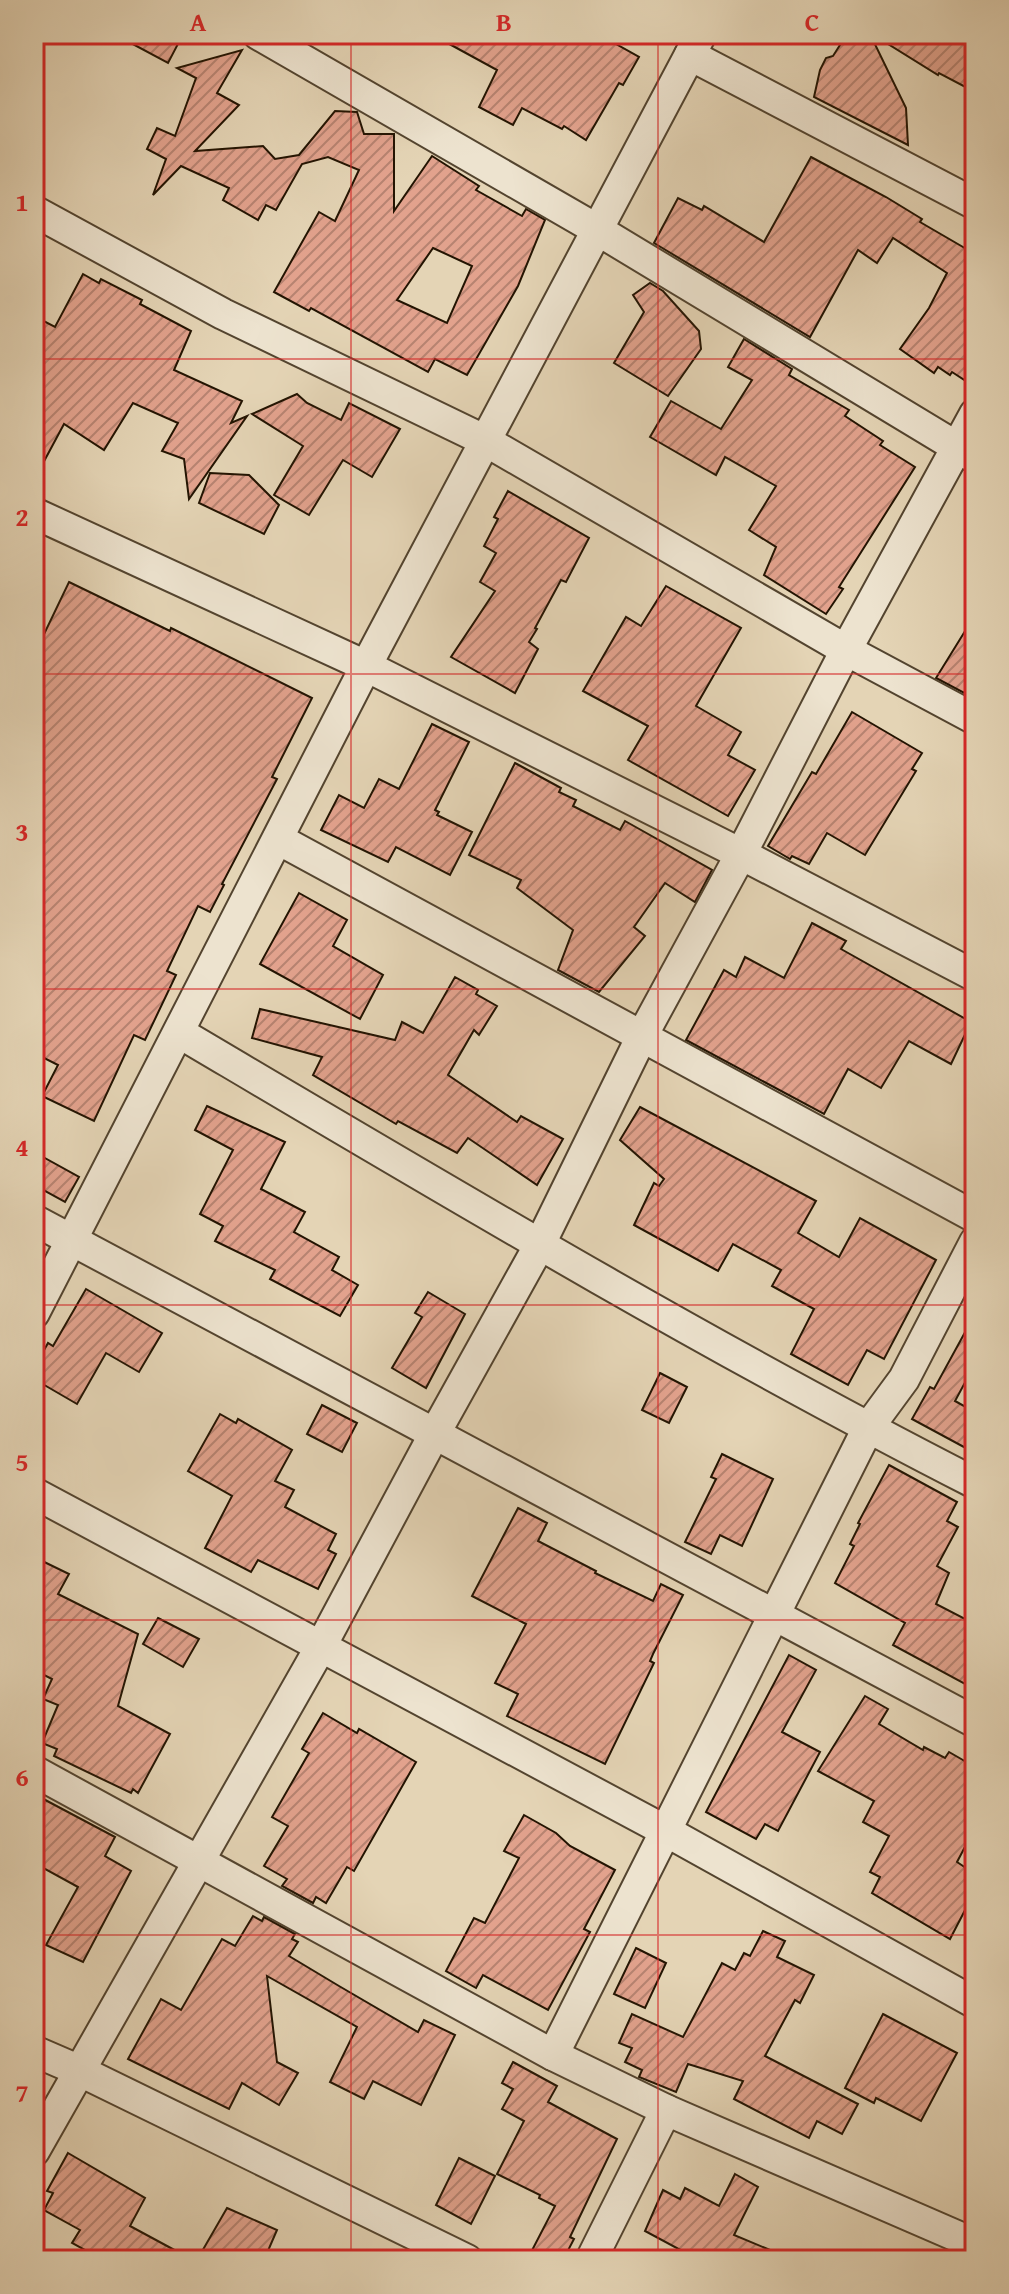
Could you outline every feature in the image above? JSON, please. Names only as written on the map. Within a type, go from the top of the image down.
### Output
[{"type":"street","points":[[258,34],[596,229],[966,453]]},
{"type":"street","points":[[34,1313],[366,666],[695,44],[975,204]]},
{"type":"street","points":[[34,211],[223,314],[484,440],[846,650],[975,719]]},
{"type":"street","points":[[34,2151],[320,1648],[539,1246],[642,1036],[741,854],[846,650],[966,453],[975,414]]},
{"type":"street","points":[[34,513],[366,666],[741,854],[975,976]]},
{"type":"street","points":[[278,839],[975,1217]]},
{"type":"street","points":[[180,1033],[539,1246],[868,1428],[975,1483]]},
{"type":"street","points":[[34,1220],[975,1722]]},
{"type":"street","points":[[553,2055],[868,1428],[904,1379],[975,1242]]},
{"type":"street","points":[[34,1493],[664,1830],[975,2003]]},
{"type":"street","points":[[34,1771],[553,2055],[666,2110],[975,2244]]},
{"type":"street","points":[[34,2051],[467,2260]]},
{"type":"street","points":[[591,2260],[666,2110]]},
{"type":"building","points":[[114,34],[164,34],[179,42],[168,63]]},
{"type":"building","points":[[431,34],[598,34],[639,57],[623,85],[619,83],[586,140],[564,126],[562,129],[522,108],[513,125],[479,107],[497,70]]},
{"type":"building","points":[[847,34],[870,34],[906,108],[908,145],[814,97],[826,58],[833,56]]},
{"type":"building","points":[[872,34],[975,34],[975,92],[938,75]]},
{"type":"building","points":[[242,50],[217,93],[239,105],[195,151],[263,146],[275,159],[299,155],[335,111],[357,112],[364,134],[394,134],[394,211],[432,156],[479,186],[476,190],[522,216],[526,209],[545,220],[518,286],[467,375],[435,359],[428,372],[311,308],[309,311],[274,292],[319,212],[335,221],[359,170],[328,157],[302,164],[276,210],[266,205],[258,220],[223,200],[229,188],[181,166],[153,195],[166,159],[147,149],[157,128],[175,136],[196,78],[177,68]],"holes":[[[433,248],[472,266],[447,323],[397,300]]]},
{"type":"building","points":[[811,157],[886,197],[922,219],[920,222],[975,254],[975,367],[966,381],[938,367],[934,373],[900,349],[929,308],[947,273],[893,238],[877,263],[858,250],[810,337],[654,243],[678,198],[702,210],[704,206],[764,242]]},
{"type":"building","points":[[83,274],[99,283],[101,279],[142,300],[140,304],[191,331],[174,370],[242,401],[231,423],[247,416],[189,499],[184,459],[162,451],[178,423],[133,403],[104,450],[64,424],[34,480],[34,316],[55,327]]},
{"type":"building","points":[[650,283],[663,291],[699,331],[701,349],[668,396],[614,363],[644,312],[633,295]]},
{"type":"building","points":[[744,339],[792,369],[789,375],[849,410],[845,416],[883,441],[880,445],[915,467],[839,587],[843,589],[826,614],[764,575],[776,547],[749,530],[776,486],[725,457],[716,475],[650,437],[671,401],[721,429],[752,380],[728,367]]},
{"type":"building","points":[[297,394],[307,403],[341,420],[349,403],[400,429],[372,477],[343,460],[309,515],[274,495],[303,446],[252,414]]},
{"type":"building","points":[[210,473],[249,475],[279,505],[264,534],[199,503]]},
{"type":"building","points":[[508,491],[589,538],[566,582],[561,580],[535,628],[529,642],[538,649],[515,693],[451,657],[495,591],[480,582],[496,553],[484,546],[498,519],[494,517]]},
{"type":"building","points":[[69,582],[170,631],[171,628],[312,698],[272,777],[277,779],[210,912],[198,906],[167,971],[176,975],[145,1040],[134,1035],[94,1121],[42,1096],[58,1065],[34,1053],[34,655]]},
{"type":"building","points":[[666,586],[741,628],[696,706],[741,732],[728,755],[755,770],[728,816],[628,760],[648,726],[583,691],[626,617],[641,626]]},
{"type":"building","points":[[975,615],[975,685],[968,695],[936,678]]},
{"type":"building","points":[[852,712],[922,753],[912,769],[916,771],[865,855],[827,833],[809,864],[792,856],[790,859],[768,846],[812,772],[816,774]]},
{"type":"building","points":[[432,724],[469,742],[435,810],[439,812],[437,815],[472,832],[450,875],[396,847],[388,862],[321,830],[339,795],[364,808],[379,779],[399,789]]},
{"type":"building","points":[[515,763],[561,788],[559,792],[576,800],[573,806],[620,830],[625,821],[712,870],[695,902],[665,883],[634,927],[645,936],[599,992],[558,970],[573,930],[517,888],[521,880],[469,855]]},
{"type":"building","points":[[299,893],[347,920],[333,946],[383,975],[360,1019],[260,964]]},
{"type":"building","points":[[812,923],[846,941],[841,949],[971,1022],[951,1064],[909,1041],[881,1088],[848,1069],[824,1114],[686,1040],[724,970],[736,977],[745,957],[784,978]]},
{"type":"building","points":[[455,977],[497,1006],[479,1035],[474,1030],[448,1075],[517,1122],[521,1116],[563,1139],[537,1185],[468,1138],[457,1153],[398,1121],[396,1124],[313,1075],[322,1057],[252,1038],[260,1009],[395,1040],[402,1022],[423,1033]]},
{"type":"building","points":[[207,1106],[285,1142],[261,1189],[305,1212],[294,1232],[339,1257],[332,1270],[358,1285],[340,1316],[270,1279],[275,1270],[215,1241],[223,1226],[200,1214],[233,1150],[195,1130]]},
{"type":"building","points":[[640,1107],[816,1201],[798,1233],[839,1257],[860,1218],[936,1260],[884,1359],[867,1350],[848,1385],[791,1354],[814,1309],[772,1286],[781,1270],[733,1244],[718,1271],[634,1225],[654,1183],[659,1186],[664,1179],[620,1140]]},
{"type":"building","points":[[34,1152],[79,1177],[65,1202],[34,1185]]},
{"type":"building","points":[[86,1289],[162,1333],[139,1372],[106,1353],[77,1404],[34,1379],[34,1368],[48,1343],[53,1346]]},
{"type":"building","points":[[428,1292],[465,1314],[426,1388],[392,1368],[422,1317],[415,1313]]},
{"type":"building","points":[[975,1314],[975,1364],[955,1401],[975,1412],[975,1453],[912,1419],[930,1387],[934,1389]]},
{"type":"building","points":[[660,1373],[687,1387],[669,1423],[642,1410]]},
{"type":"building","points":[[322,1405],[357,1423],[342,1452],[307,1434]]},
{"type":"building","points":[[220,1414],[236,1423],[238,1419],[292,1450],[275,1481],[294,1490],[285,1507],[336,1534],[328,1550],[336,1554],[318,1589],[258,1560],[251,1572],[205,1548],[232,1496],[188,1471]]},
{"type":"building","points":[[722,1454],[773,1479],[742,1546],[720,1535],[711,1554],[685,1542],[716,1479],[711,1477]]},
{"type":"building","points":[[889,1465],[957,1502],[947,1521],[958,1527],[937,1566],[949,1573],[936,1604],[975,1624],[975,1665],[965,1684],[893,1645],[905,1623],[835,1583],[854,1546],[850,1544],[858,1523]]},
{"type":"building","points":[[518,1508],[547,1523],[538,1541],[595,1573],[653,1601],[661,1584],[683,1595],[653,1654],[650,1661],[654,1663],[605,1764],[507,1716],[518,1694],[495,1683],[526,1624],[472,1596]]},
{"type":"building","points":[[34,1557],[69,1574],[58,1594],[138,1634],[118,1706],[170,1734],[138,1793],[133,1789],[131,1793],[54,1756],[57,1749],[42,1743],[58,1705],[43,1699],[52,1679],[34,1670]]},
{"type":"building","points":[[158,1618],[199,1639],[183,1667],[143,1644]]},
{"type":"building","points":[[789,1655],[816,1670],[782,1732],[820,1752],[778,1831],[765,1824],[756,1839],[706,1812]]},
{"type":"building","points":[[865,1696],[888,1709],[879,1724],[923,1750],[924,1747],[945,1758],[949,1752],[975,1767],[975,1828],[957,1862],[975,1874],[975,1891],[950,1939],[872,1893],[880,1877],[870,1872],[889,1836],[863,1822],[874,1801],[818,1771]]},
{"type":"building","points":[[323,1713],[357,1733],[359,1729],[416,1762],[354,1871],[347,1867],[326,1903],[316,1897],[313,1903],[282,1886],[287,1879],[264,1866],[288,1826],[272,1817],[309,1753],[302,1749]]},
{"type":"building","points":[[34,1794],[115,1837],[105,1856],[131,1871],[83,1962],[46,1945],[78,1887],[34,1863]]},
{"type":"building","points":[[524,1815],[556,1833],[570,1846],[615,1870],[584,1929],[590,1932],[548,2010],[483,1975],[476,1988],[446,1971],[474,1918],[485,1923],[519,1858],[504,1851]]},
{"type":"building","points":[[253,1916],[262,1921],[264,1917],[295,1934],[292,1939],[298,1942],[289,1956],[339,1986],[418,2032],[424,2020],[455,2035],[421,2105],[373,2081],[364,2099],[330,2082],[357,2027],[267,1976],[277,2062],[298,2073],[279,2105],[242,2083],[229,2109],[128,2059],[161,1999],[181,2010],[222,1939],[235,1946]]},
{"type":"building","points":[[763,1931],[785,1941],[777,1957],[814,1975],[800,2003],[795,2000],[765,2056],[858,2104],[842,2134],[817,2121],[809,2138],[734,2099],[743,2081],[688,2064],[676,2092],[639,2077],[642,2070],[625,2062],[632,2048],[619,2043],[632,2014],[683,2037],[722,1963],[735,1970],[744,1953],[750,1956]]},
{"type":"building","points":[[636,1948],[666,1963],[645,2008],[614,1994]]},
{"type":"building","points":[[883,2014],[957,2053],[921,2121],[876,2098],[874,2103],[845,2088]]},
{"type":"building","points":[[513,2062],[557,2086],[548,2102],[617,2139],[570,2237],[574,2239],[563,2260],[527,2260],[555,2206],[497,2174],[524,2121],[502,2109],[513,2089],[502,2083]]},
{"type":"building","points":[[68,2153],[145,2198],[130,2226],[193,2260],[103,2260],[72,2243],[80,2230],[44,2210],[53,2193],[47,2191]]},
{"type":"building","points":[[459,2158],[495,2176],[471,2224],[436,2205]]},
{"type":"building","points":[[735,2174],[758,2187],[734,2235],[794,2260],[699,2260],[645,2231],[663,2190],[680,2199],[685,2188],[719,2206]]},
{"type":"building","points":[[227,2208],[277,2230],[264,2260],[197,2260]]}]
